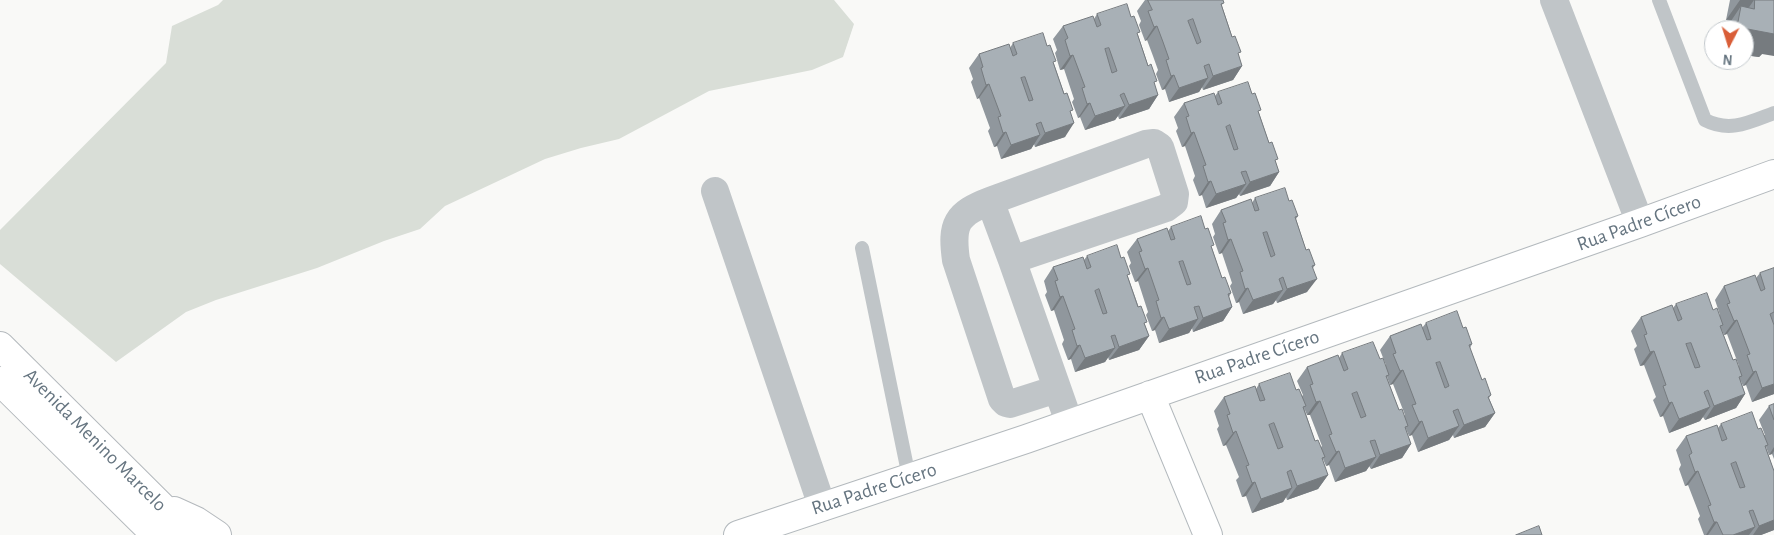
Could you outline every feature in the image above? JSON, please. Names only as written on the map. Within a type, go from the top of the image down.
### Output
[{"type":"street","points":[[1554,0],[1640,223]]},
{"type":"street","points":[[1012,260],[1166,208],[1174,202],[1176,194],[1160,147],[1154,143],[1146,144],[974,207],[963,215],[956,224],[953,242],[956,260],[1002,399],[1010,404],[1057,389]]},
{"type":"street","name":"Rua Padre Cícero","points":[[738,535],[1026,439],[1069,422],[1640,223],[1774,174]]},
{"type":"street","points":[[715,191],[822,506]]},
{"type":"street","points":[[990,201],[1069,422]]},
{"type":"street","name":"Avenida Menino Marcelo","points":[[0,346],[190,535]]},
{"type":"street","name":"Avenida Menino Marcelo","points":[[0,381],[156,535]]},
{"type":"street","points":[[1150,395],[1208,535]]},
{"type":"street","points":[[160,504],[196,522],[216,535]]},
{"type":"lane","points":[[1659,0],[1705,120],[1715,125],[1730,127],[1774,113]]},
{"type":"lane","points":[[862,248],[909,477]]},
{"type":"shaded area","points":[[223,0],[834,0],[854,24],[843,57],[812,70],[709,91],[619,139],[545,159],[445,206],[420,229],[384,241],[317,268],[216,300],[186,312],[116,362],[0,264],[0,230],[166,63],[172,26],[218,5]]},
{"type":"building","points":[[1148,0],[1223,0],[1224,3],[1221,4],[1232,37],[1235,36],[1241,52],[1238,53],[1242,66],[1213,76],[1209,64],[1204,66],[1208,78],[1179,88],[1174,75],[1171,76],[1166,60],[1169,59],[1163,42],[1157,26],[1154,27],[1148,11],[1152,10]],"holes":[[[1193,19],[1201,42],[1197,44],[1188,21]]]},
{"type":"building","points":[[1755,0],[1774,0],[1774,34],[1754,30],[1754,20],[1738,20],[1741,6],[1754,9]]},
{"type":"building","points":[[1127,4],[1131,17],[1134,16],[1140,32],[1137,33],[1148,66],[1151,64],[1157,81],[1154,82],[1158,95],[1129,105],[1124,93],[1120,95],[1125,106],[1095,116],[1090,103],[1087,104],[1082,88],[1085,87],[1073,55],[1070,56],[1065,40],[1068,38],[1063,26],[1093,16],[1097,27],[1101,25],[1097,14]],"holes":[[[1109,48],[1117,71],[1112,73],[1105,49]]]},
{"type":"building","points":[[1043,33],[1047,46],[1050,45],[1056,61],[1053,62],[1064,94],[1067,93],[1073,110],[1070,111],[1074,123],[1045,133],[1041,122],[1036,124],[1040,135],[1011,145],[1006,132],[1003,133],[998,117],[1001,116],[989,84],[986,85],[979,54],[1009,44],[1013,56],[1017,54],[1013,43]],"holes":[[[1025,77],[1033,100],[1029,101],[1021,78]]]},
{"type":"building","points":[[1248,82],[1252,94],[1255,93],[1261,110],[1258,111],[1269,143],[1272,142],[1278,159],[1275,160],[1279,172],[1250,182],[1246,171],[1241,172],[1246,184],[1216,194],[1211,181],[1208,182],[1203,166],[1206,165],[1194,132],[1191,133],[1186,117],[1189,116],[1184,103],[1214,93],[1218,105],[1222,103],[1218,92]],"holes":[[[1230,125],[1238,149],[1234,150],[1226,127]]]},
{"type":"building","points":[[1285,188],[1289,201],[1292,200],[1298,216],[1295,217],[1306,250],[1309,249],[1315,265],[1312,266],[1317,279],[1287,289],[1283,277],[1279,279],[1283,290],[1253,300],[1248,288],[1245,289],[1240,272],[1243,271],[1231,239],[1228,240],[1223,223],[1226,222],[1221,210],[1251,199],[1255,211],[1259,210],[1255,198]],"holes":[[[1267,232],[1275,255],[1271,257],[1263,233]]]},
{"type":"building","points":[[1201,216],[1205,229],[1208,228],[1214,245],[1211,246],[1222,278],[1225,277],[1231,293],[1228,294],[1232,307],[1203,318],[1199,306],[1194,307],[1198,319],[1169,329],[1164,317],[1161,318],[1156,301],[1159,300],[1148,268],[1145,269],[1139,252],[1142,251],[1137,239],[1167,228],[1171,240],[1175,239],[1171,227]],"holes":[[[1183,261],[1191,284],[1187,285],[1179,262]]]},
{"type":"building","points":[[1117,245],[1121,258],[1124,257],[1130,274],[1127,275],[1138,307],[1141,306],[1147,322],[1144,323],[1149,336],[1119,347],[1115,335],[1111,336],[1115,348],[1085,358],[1080,345],[1077,346],[1072,330],[1075,329],[1063,296],[1060,297],[1055,281],[1058,280],[1053,267],[1083,257],[1087,269],[1091,267],[1087,256]],"holes":[[[1099,289],[1107,313],[1103,314],[1095,291]]]},
{"type":"building","points":[[1774,268],[1774,312],[1770,314],[1774,325],[1774,384],[1762,388],[1756,371],[1753,372],[1747,355],[1750,354],[1737,320],[1734,321],[1727,304],[1730,303],[1724,286],[1755,275],[1761,291],[1765,289],[1760,273]]},
{"type":"building","points":[[1707,293],[1713,310],[1717,308],[1723,325],[1720,326],[1733,360],[1736,359],[1742,376],[1739,377],[1745,394],[1714,406],[1708,390],[1704,392],[1710,407],[1679,419],[1672,402],[1669,403],[1663,386],[1666,385],[1654,351],[1650,352],[1644,335],[1647,334],[1641,317],[1672,305],[1678,321],[1682,319],[1676,304]],"holes":[[[1691,343],[1700,367],[1695,368],[1686,344]]]},
{"type":"building","points":[[1457,311],[1463,328],[1466,327],[1472,344],[1469,345],[1482,380],[1485,378],[1491,395],[1488,397],[1495,413],[1464,425],[1458,409],[1453,411],[1459,426],[1428,438],[1422,421],[1419,422],[1412,405],[1416,404],[1403,370],[1400,371],[1393,354],[1396,353],[1390,336],[1421,324],[1427,340],[1431,339],[1426,323]],"holes":[[[1440,362],[1449,386],[1445,388],[1436,363]]]},
{"type":"building","points":[[1373,342],[1380,359],[1383,358],[1389,375],[1386,376],[1399,410],[1402,409],[1408,426],[1405,427],[1411,444],[1380,455],[1375,440],[1370,441],[1376,457],[1345,468],[1339,451],[1336,452],[1329,435],[1332,434],[1320,401],[1316,402],[1310,385],[1313,384],[1307,367],[1338,355],[1344,371],[1348,369],[1342,353]],"holes":[[[1357,392],[1366,416],[1361,418],[1352,394]]]},
{"type":"building","points":[[1290,373],[1296,390],[1299,389],[1306,406],[1303,407],[1315,441],[1318,440],[1325,457],[1322,458],[1328,475],[1297,486],[1291,470],[1287,472],[1292,488],[1261,499],[1255,482],[1252,483],[1246,466],[1249,465],[1236,431],[1233,433],[1227,415],[1230,414],[1224,397],[1255,386],[1260,401],[1265,400],[1259,384]],"holes":[[[1274,423],[1283,447],[1278,449],[1269,425]]]},
{"type":"building","points":[[1774,404],[1774,420],[1769,406]]},
{"type":"building","points":[[1752,412],[1758,429],[1761,428],[1768,445],[1765,446],[1774,471],[1774,520],[1759,526],[1753,510],[1749,511],[1755,527],[1733,535],[1723,535],[1717,522],[1714,522],[1708,506],[1711,505],[1698,471],[1695,472],[1689,455],[1692,453],[1686,436],[1717,425],[1722,441],[1727,439],[1721,424]],"holes":[[[1736,462],[1745,487],[1740,488],[1731,464]]]},
{"type":"building","points":[[1539,526],[1542,535],[1516,535]]}]
